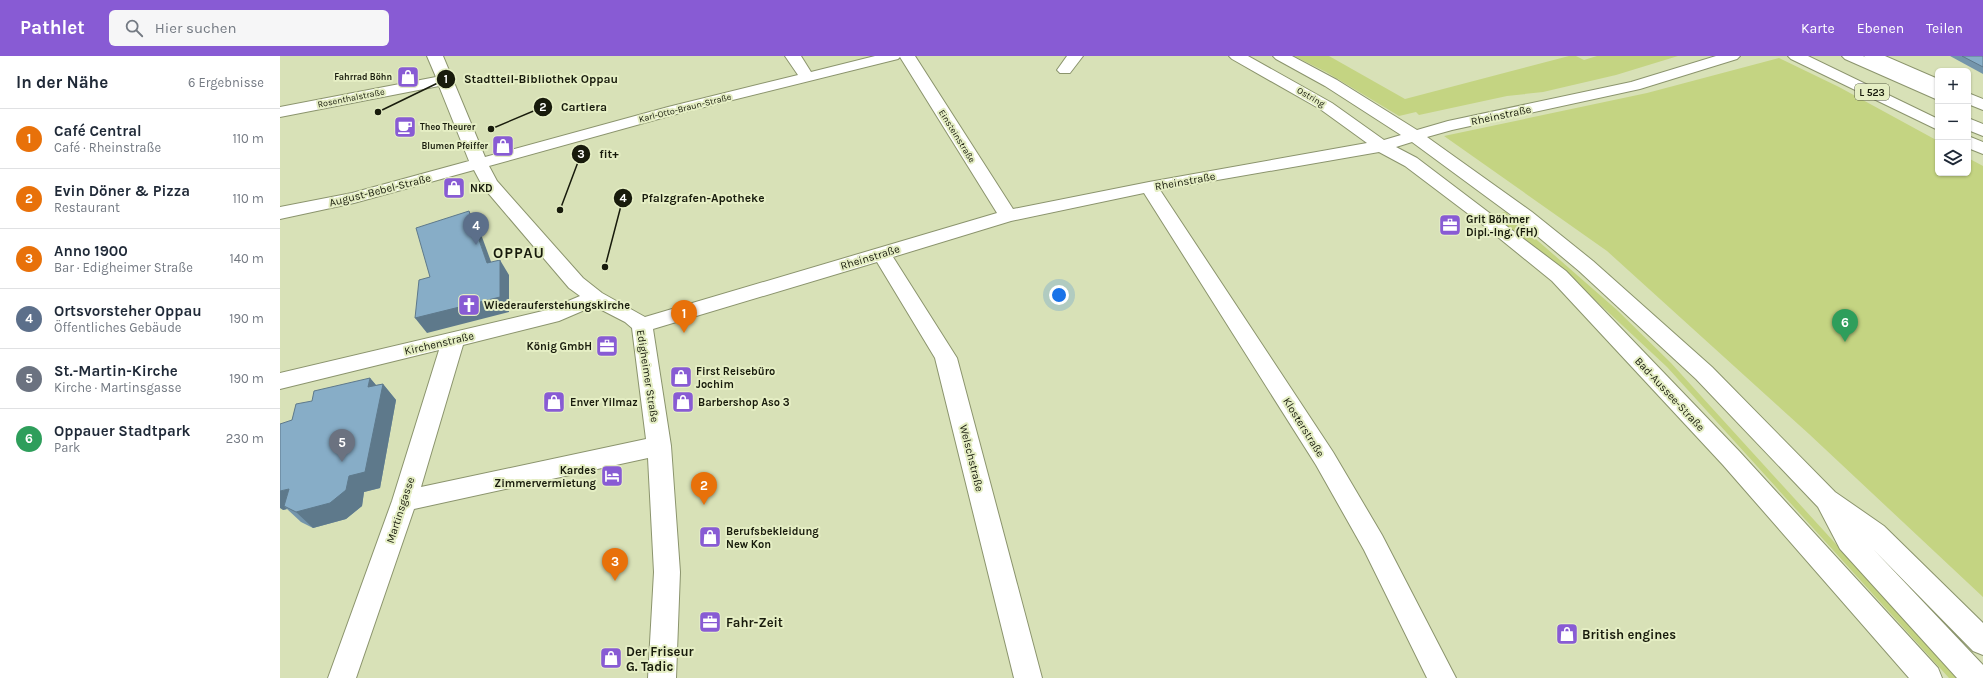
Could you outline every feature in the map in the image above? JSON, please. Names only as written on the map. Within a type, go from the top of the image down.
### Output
[{"type":"main road","name":"Edigheimer Straße","points":[[435,56],[479,164],[489,183],[576,283],[595,298],[632,317],[642,325],[659,446],[667,572],[662,678]]},
{"type":"main road","points":[[793,56],[807,77]]},
{"type":"main road","name":"Karl-Otto-Braun-Straße","points":[[479,164],[674,110],[892,56]]},
{"type":"main road","name":"Einsteinstraße","points":[[907,56],[1008,216]]},
{"type":"main road","points":[[1065,70],[1075,56]]},
{"type":"main road","name":"Ostring","points":[[1237,56],[1326,106],[1381,146]]},
{"type":"main road","points":[[1281,56],[1332,83],[1415,136],[1525,216],[1586,266],[1704,373],[1826,499],[1875,534],[1983,642]]},
{"type":"main road","name":"Rheinstraße","points":[[642,325],[1008,216],[1149,187],[1381,146],[1448,126],[1634,86],[1732,56]]},
{"type":"main road","points":[[1873,56],[1935,84]]},
{"type":"main road","name":"L 523","points":[[1800,58],[1935,124]]},
{"type":"main road","points":[[1844,58],[1935,94]]},
{"type":"main road","name":"L 523","points":[[1844,58],[1935,106]]},
{"type":"main road","name":"Rosenthalstraße","points":[[280,112],[445,80]]},
{"type":"main road","points":[[1971,99],[1983,105]]},
{"type":"main road","points":[[1971,109],[1983,115]]},
{"type":"main road","points":[[1971,125],[1983,131]]},
{"type":"main road","points":[[1971,143],[1983,149]]},
{"type":"main road","name":"Bad-Aussee-Straße","points":[[1381,146],[1411,162],[1490,221],[1559,276],[1731,458],[1928,678]]},
{"type":"main road","name":"August-Bebel-Straße","points":[[280,213],[354,198],[479,164]]},
{"type":"main road","name":"Klosterstraße","points":[[1149,187],[1179,236],[1288,401],[1348,498],[1442,678]]},
{"type":"main road","name":"Welschstraße","points":[[881,253],[946,358],[1028,678]]},
{"type":"main road","name":"Kirchenstraße","points":[[280,381],[453,341],[552,316],[595,298]]},
{"type":"main road","name":"Martinsgasse","points":[[342,678],[404,501],[453,341]]},
{"type":"main road","points":[[404,501],[659,446]]},
{"type":"main road","points":[[1826,499],[1849,541],[1976,678]]},
{"type":"green space","points":[[1294,56],[1329,56],[1405,99],[1569,56],[1576,56],[1584,60],[1597,56],[1678,56],[1616,75],[1543,92],[1507,96],[1419,115],[1416,112],[1399,116],[1326,72]]},
{"type":"green space","points":[[1779,58],[1839,87],[1935,139],[1935,176],[1971,176],[1971,160],[1983,166],[1983,597],[1809,434],[1607,251],[1444,136],[1647,93]]},
{"type":"green space","points":[[1505,212],[1617,310],[1671,363],[1958,678],[1949,678],[1667,367],[1563,270],[1492,216]]},
{"type":"building","points":[[1962,56],[1983,56],[1983,67]]},
{"type":"building","points":[[469,211],[487,263],[500,260],[500,297],[415,318],[419,280],[430,277],[416,228]]},
{"type":"building","points":[[370,378],[368,387],[383,384],[365,472],[349,476],[346,490],[330,503],[296,512],[284,506],[289,489],[280,491],[280,424],[292,420],[296,404],[312,401],[314,391]]},
{"type":"place","name":"Fahrrad Böhn","points":[[408,77]]},
{"type":"place","name":"Stadtteil-Bibliothek Oppau","points":[[378,112]]},
{"type":"place","name":"Theo Theurer","points":[[405,127]]},
{"type":"place","name":"Cartiera","points":[[491,129]]},
{"type":"place","name":"Blumen Pfeiffer","points":[[503,146]]},
{"type":"place","name":"NKD","points":[[454,188]]},
{"type":"place","name":"fit+","points":[[560,210]]},
{"type":"place","name":"Grit Böhmer Dipl.-Ing. (FH)","points":[[1450,225]]},
{"type":"place","name":"Ortsvorsteher Oppau","points":[[476,245]]},
{"type":"place","name":"Pfalzgrafen-Apotheke","points":[[605,267]]},
{"type":"place","name":"Wiederauferstehungskirche","points":[[469,305]]},
{"type":"place","name":"Café Central","points":[[684,333]]},
{"type":"place","name":"Oppauer Stadtpark","points":[[1845,342]]},
{"type":"place","name":"König GmbH","points":[[607,346]]},
{"type":"place","name":"First Reisebüro Jochim","points":[[681,377]]},
{"type":"place","name":"Enver Yilmaz","points":[[554,402]]},
{"type":"place","name":"Barbershop Aso 3","points":[[683,402]]},
{"type":"place","name":"St.-Martin-Kirche","points":[[342,462]]},
{"type":"place","name":"Kardes Zimmervermietung","points":[[612,476]]},
{"type":"place","name":"Evin Döner & Pizza","points":[[704,505]]},
{"type":"place","name":"Berufsbekleidung New Kon","points":[[710,537]]},
{"type":"place","name":"Anno 1900","points":[[615,581]]},
{"type":"place","name":"Fahr-Zeit","points":[[710,622]]},
{"type":"place","name":"British engines","points":[[1567,634]]},
{"type":"place","name":"Der Friseur G. Tadic","points":[[611,658]]},
{"type":"district","name":"OPPAU","points":[[519,253]]}]
